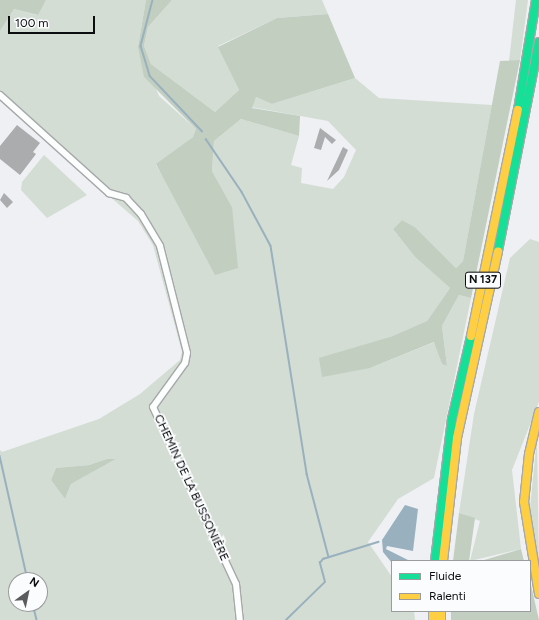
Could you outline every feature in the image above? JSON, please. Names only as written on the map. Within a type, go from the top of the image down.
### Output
[{"type":"main road","name":"N 137","points":[[435,560],[452,419],[513,145],[536,0]]},
{"type":"main road","name":"N 137","points":[[443,560],[457,438],[519,156],[539,42]]},
{"type":"main road","points":[[539,412],[529,454],[524,502],[539,594]]},
{"type":"street","name":"CHEMIN DE LA BUSSONIÈRE","points":[[0,95],[109,193],[118,193],[141,214],[160,246],[187,353],[185,363],[153,407],[236,584],[240,620]]},
{"type":"shaded area","points":[[46,0],[146,0],[138,47],[159,96],[196,129],[193,137],[156,165],[184,211],[232,207],[212,171],[214,141],[241,119],[299,136],[291,165],[302,168],[301,183],[333,189],[344,177],[356,150],[328,121],[251,107],[256,97],[272,104],[355,78],[379,98],[492,105],[463,261],[456,268],[415,227],[402,220],[393,229],[415,257],[450,288],[427,321],[390,337],[370,368],[435,342],[442,364],[447,366],[442,326],[459,295],[471,298],[434,478],[398,499],[368,542],[391,576],[391,612],[414,612],[415,620],[0,620],[0,450],[2,452],[99,419],[140,394],[180,360],[182,352],[153,245],[138,221],[0,101],[0,31],[14,9],[37,15]],"holes":[[[107,459],[116,459],[71,484],[65,499],[51,480],[56,468],[89,465]]]},
{"type":"shaded area","points":[[172,0],[322,0],[328,14],[277,18],[218,46],[239,90],[215,112],[151,64],[144,46],[148,27]]},
{"type":"shaded area","points":[[516,0],[528,0],[520,60],[509,61]]},
{"type":"shaded area","points":[[44,155],[87,195],[47,218],[21,190],[22,182]]},
{"type":"shaded area","points":[[530,239],[539,242],[539,402],[512,470],[521,549],[470,560],[480,521],[459,513],[474,414],[510,258]]},
{"type":"shaded area","points":[[537,438],[539,569],[537,570],[530,508]]},
{"type":"green space","points":[[0,0],[46,0],[38,15],[14,9],[0,31]]},
{"type":"green space","points":[[146,0],[172,0],[148,27],[144,46],[151,64],[215,112],[239,90],[218,47],[277,18],[328,14],[355,78],[272,104],[256,97],[252,108],[300,116],[299,136],[241,119],[214,141],[212,171],[232,207],[238,268],[215,275],[156,164],[193,137],[196,129],[144,77],[138,47]]},
{"type":"green space","points":[[520,60],[471,298],[459,295],[442,326],[447,366],[442,364],[434,342],[370,368],[322,377],[319,358],[390,337],[427,321],[450,288],[415,257],[393,229],[402,220],[415,227],[456,268],[463,261],[500,61]]},
{"type":"green space","points":[[107,459],[116,459],[71,484],[65,499],[51,480],[56,468],[89,465]]},
{"type":"green space","points":[[459,513],[475,518],[469,560],[453,560]]},
{"type":"green space","points":[[521,549],[524,560],[484,560]]},
{"type":"green space","points":[[531,585],[539,620],[451,620],[451,612],[531,612]]},
{"type":"water","points":[[405,505],[418,509],[413,551],[387,546],[386,549],[408,560],[391,560],[391,562],[383,552],[382,540]]},
{"type":"building","points":[[17,125],[40,143],[33,152],[36,154],[20,175],[0,159],[0,146]]},
{"type":"building","points":[[320,128],[336,140],[332,144],[325,137],[321,150],[314,148]]},
{"type":"building","points":[[343,147],[348,150],[339,170],[327,181]]},
{"type":"building","points":[[4,193],[13,202],[7,208],[0,200]]},
{"type":"waterway","points":[[153,0],[141,46],[150,76],[202,131]]},
{"type":"waterway","points":[[206,139],[242,192],[271,246],[307,474],[329,557]]},
{"type":"waterway","points":[[0,456],[26,572]]},
{"type":"waterway","points":[[286,620],[325,582],[320,563],[323,559],[378,542]]},
{"type":"waterway","points":[[35,612],[37,620]]},
{"type":"traffic: fast","points":[[518,110],[536,0]]},
{"type":"traffic: fast","points":[[498,251],[539,42]]},
{"type":"traffic: fast","points":[[435,560],[452,419],[471,336]]},
{"type":"traffic: slow","points":[[471,336],[518,110]]},
{"type":"traffic: slow","points":[[443,560],[457,438],[498,251]]},
{"type":"traffic: slow","points":[[539,412],[529,454],[524,502],[539,594]]},
{"type":"traffic: slow","points":[[433,612],[433,620]]},
{"type":"traffic: slow","points":[[441,612],[441,620]]}]
